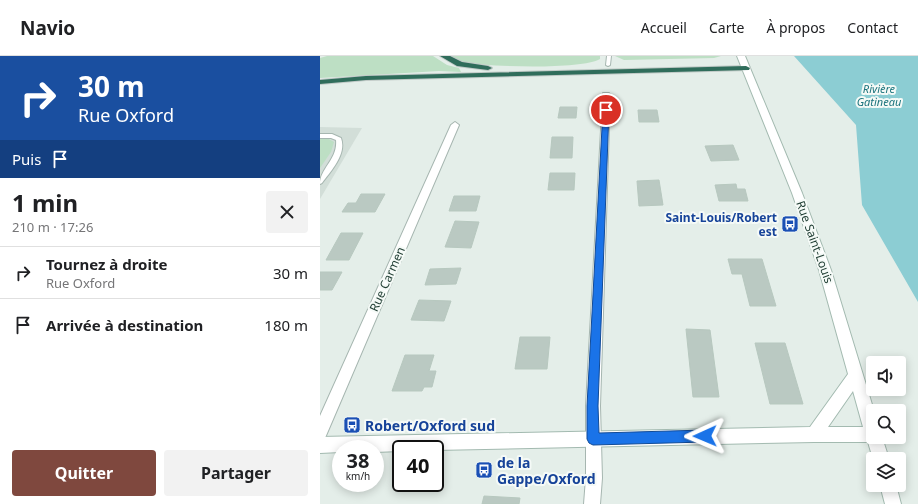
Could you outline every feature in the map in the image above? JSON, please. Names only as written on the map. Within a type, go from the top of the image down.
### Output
[{"type":"highway","points":[[444,56],[460,64],[486,68],[744,62]]},
{"type":"highway","points":[[320,82],[366,78],[744,62]]},
{"type":"street","name":"Rue Saint-Louis","points":[[744,62],[797,193],[826,270],[866,410]]},
{"type":"street","points":[[592,504],[594,478],[593,406],[606,95]]},
{"type":"street","name":"Rue Carmen","points":[[320,433],[455,125]]},
{"type":"street","points":[[814,434],[856,375]]},
{"type":"street","points":[[320,445],[814,434],[866,435]]},
{"type":"street","points":[[890,492],[893,504]]},
{"type":"lane","points":[[608,65],[609,56]]},
{"type":"lane","points":[[320,136],[332,136],[339,139],[340,144],[339,153],[320,182]]},
{"type":"shaded area","points":[[320,127],[362,128],[320,199]]},
{"type":"green space","points":[[327,56],[433,56],[447,65],[459,68],[461,72],[439,71],[320,78],[320,58]]},
{"type":"green space","points":[[449,56],[600,56],[600,59],[574,65],[512,66],[475,64],[463,62]]},
{"type":"green space","points":[[615,56],[721,56],[714,58],[624,60]]},
{"type":"green space","points":[[327,138],[334,142],[331,152],[320,168],[320,139]]},
{"type":"water","name":"Rivière Gatineau","points":[[794,56],[918,56],[918,302],[862,205],[856,125]]},
{"type":"building","points":[[560,107],[577,107],[576,118],[558,118]]},
{"type":"building","points":[[638,110],[657,110],[659,122],[639,122]]},
{"type":"building","points":[[552,137],[573,137],[572,158],[550,158]]},
{"type":"building","points":[[733,145],[739,160],[711,161],[705,146]]},
{"type":"building","points":[[550,173],[575,173],[574,190],[548,190]]},
{"type":"building","points":[[659,180],[663,205],[639,206],[637,181]]},
{"type":"building","points":[[736,184],[737,189],[745,189],[748,201],[719,201],[715,185]]},
{"type":"building","points":[[361,194],[385,194],[375,212],[342,212],[348,203],[356,203]]},
{"type":"building","points":[[454,196],[480,196],[476,211],[449,211]]},
{"type":"building","points":[[455,221],[479,222],[471,248],[445,247]]},
{"type":"building","points":[[341,233],[363,233],[349,260],[326,260]]},
{"type":"building","points":[[728,259],[762,259],[776,306],[750,306],[742,274],[732,274]]},
{"type":"building","points":[[461,268],[456,284],[425,285],[430,269]]},
{"type":"building","points":[[320,272],[342,272],[332,290],[320,290]]},
{"type":"building","points":[[419,300],[451,301],[444,321],[411,320]]},
{"type":"building","points":[[686,329],[710,330],[719,397],[693,397]]},
{"type":"building","points":[[520,337],[550,337],[547,369],[515,369]]},
{"type":"building","points":[[755,343],[785,343],[803,404],[770,404]]},
{"type":"building","points":[[405,355],[434,355],[429,371],[436,371],[432,387],[424,387],[422,391],[392,391]]},
{"type":"building","points":[[484,496],[520,498],[519,504],[482,504]]},
{"type":"place","name":"Saint-Louis/Robert est","points":[[790,224]]},
{"type":"place","name":"Robert/Oxford sud","points":[[352,425]]},
{"type":"place","name":"de la Gappe/Oxford","points":[[484,470]]},
{"type":"route","points":[[606,110],[593,406],[593,439],[705,436]]}]
